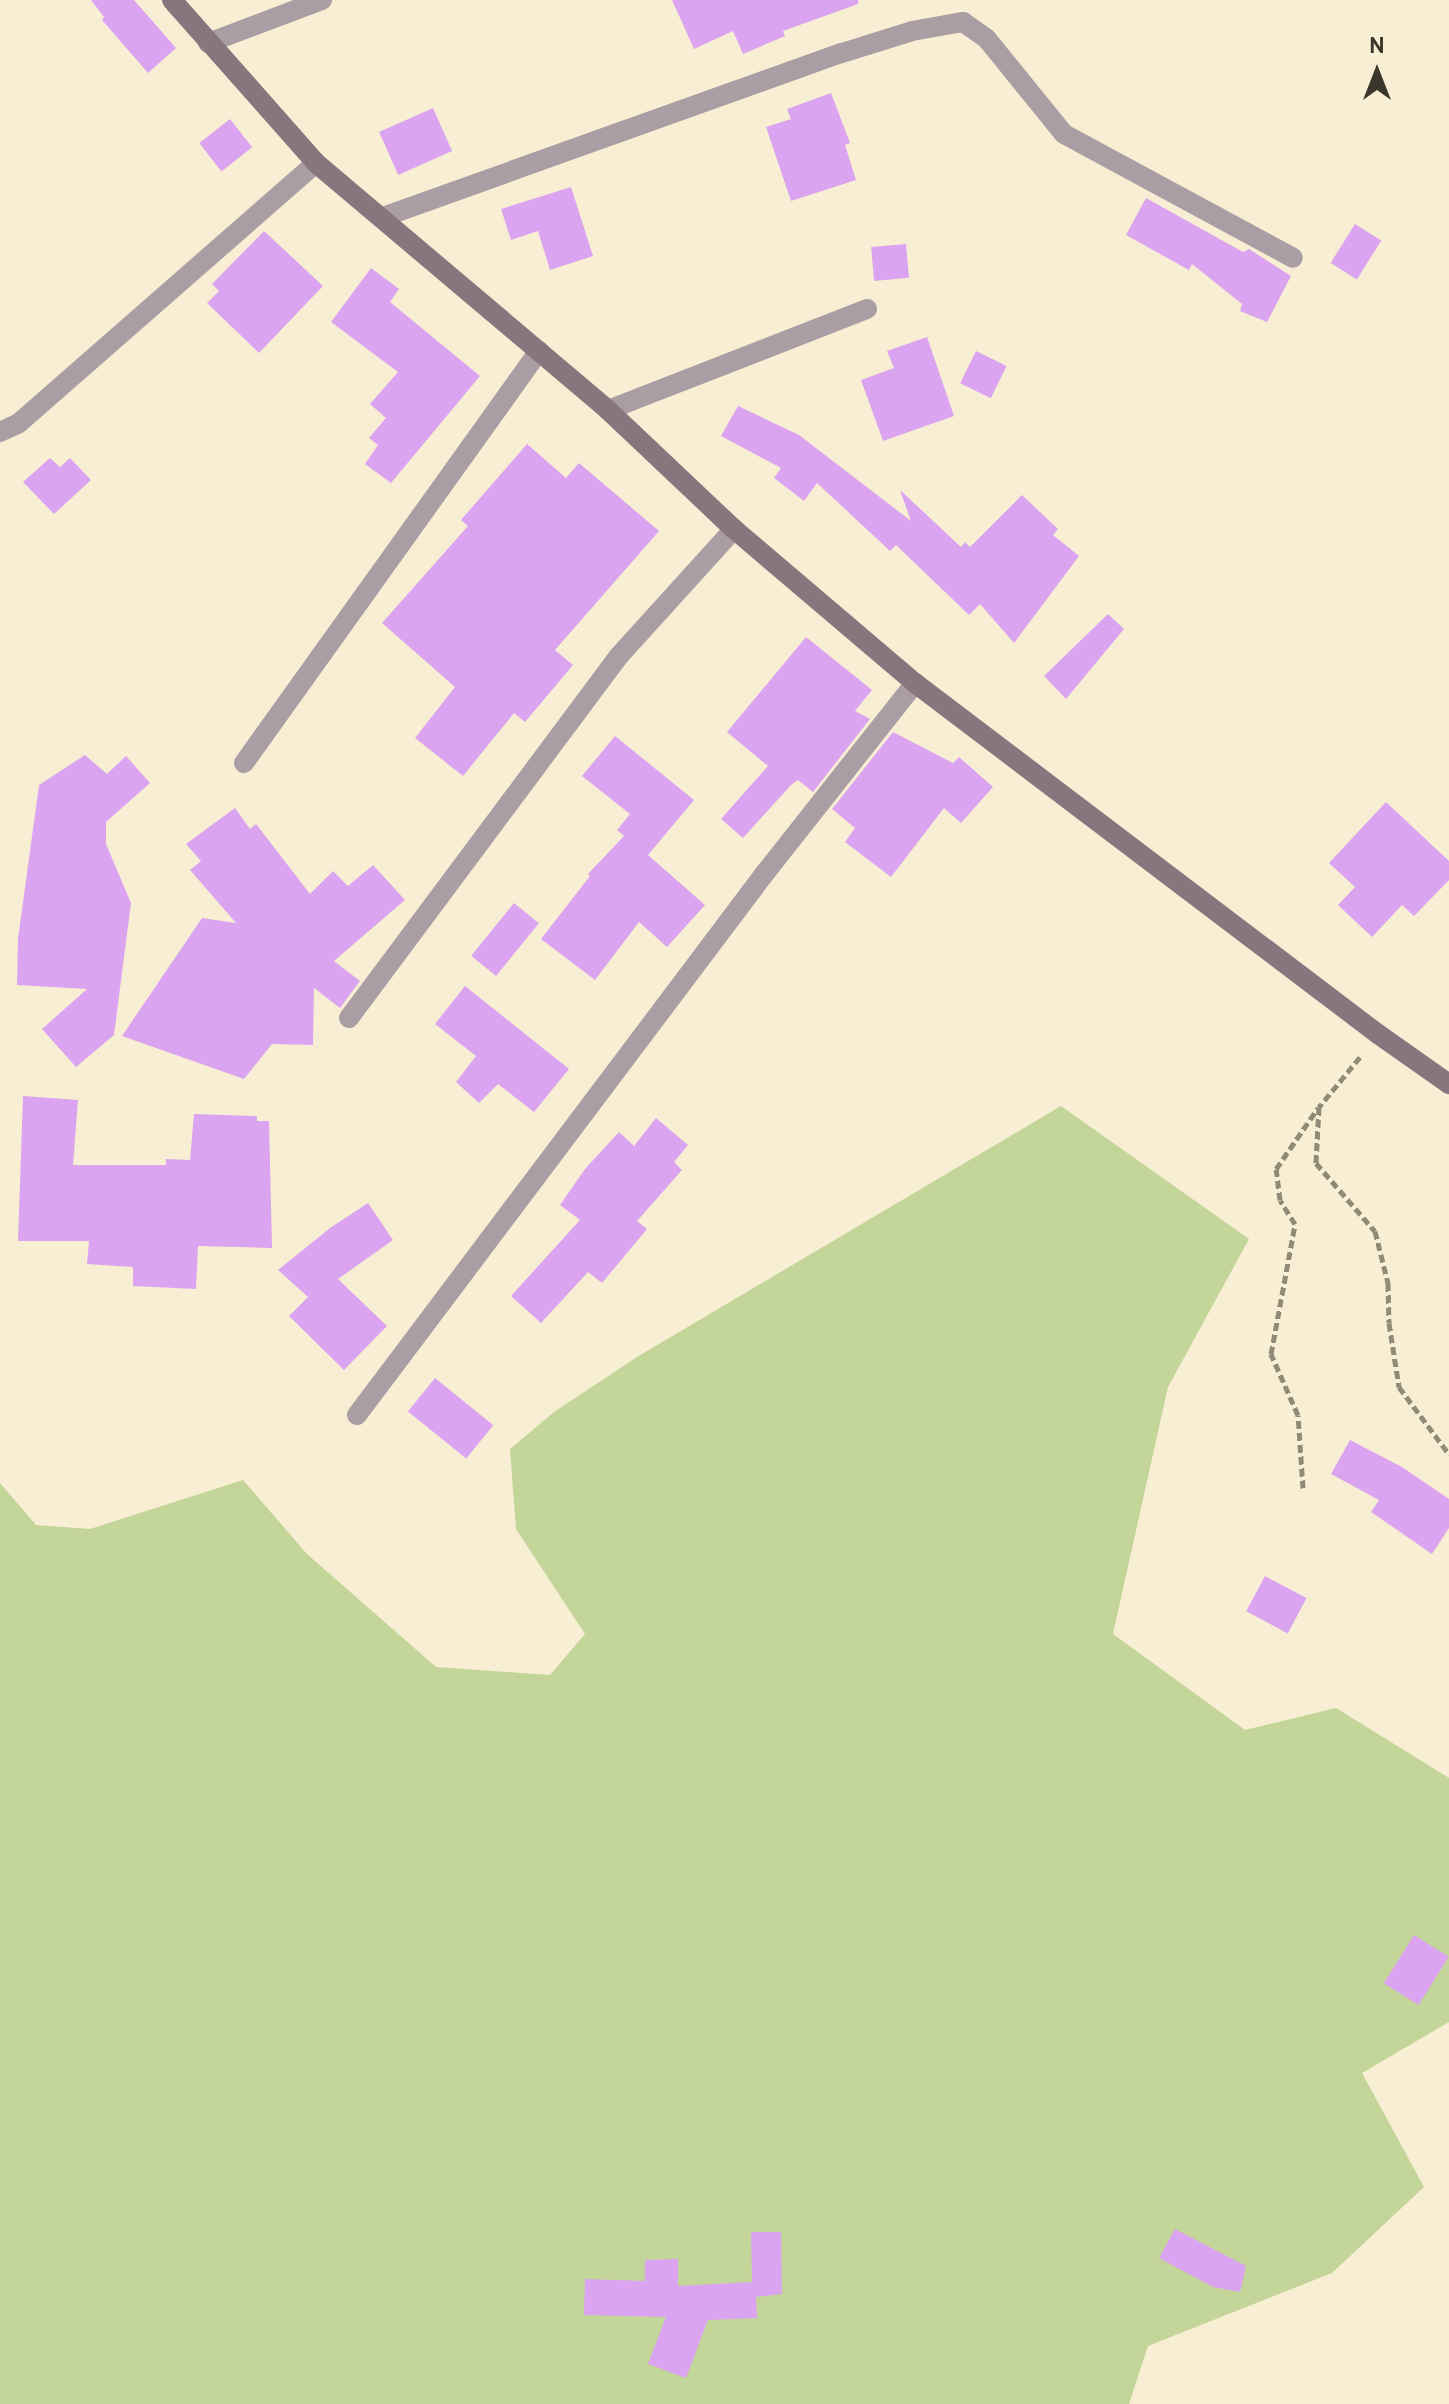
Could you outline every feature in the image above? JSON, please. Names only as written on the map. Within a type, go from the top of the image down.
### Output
[{"type":"street","points":[[172,0],[316,163],[608,410],[734,529],[915,683],[1378,1034],[1449,1084]]},
{"type":"street","points":[[208,43],[322,0]]},
{"type":"street","points":[[383,217],[842,53],[912,31],[963,22],[987,39],[1064,134],[1293,258]]},
{"type":"street","points":[[0,432],[19,423],[316,163]]},
{"type":"street","points":[[608,410],[867,309]]},
{"type":"street","points":[[244,763],[539,351]]},
{"type":"street","points":[[349,1018],[618,657],[734,529]]},
{"type":"street","points":[[357,1415],[765,873],[915,683]]},
{"type":"path","points":[[1303,1488],[1298,1415],[1271,1354],[1295,1224],[1280,1200],[1276,1169],[1319,1107],[1378,1034]]},
{"type":"path","points":[[1319,1107],[1316,1163],[1375,1231],[1388,1283],[1389,1323],[1399,1387],[1449,1454]]},
{"type":"green space","points":[[1061,1106],[1249,1239],[1168,1387],[1113,1634],[1245,1730],[1336,1708],[1449,1778],[1449,2022],[1362,2073],[1424,2187],[1332,2273],[1148,2346],[1129,2404],[0,2404],[0,1483],[36,1525],[90,1529],[243,1480],[307,1554],[436,1667],[550,1675],[585,1634],[516,1529],[510,1449],[554,1412],[637,1357]]},
{"type":"building","points":[[91,0],[134,0],[176,48],[148,73],[102,20],[104,17]]},
{"type":"building","points":[[672,0],[858,0],[858,4],[783,31],[785,36],[743,54],[733,31],[694,49]]},
{"type":"building","points":[[831,93],[850,143],[845,145],[856,180],[791,201],[766,127],[791,119],[787,109]]},
{"type":"building","points":[[433,108],[452,151],[398,175],[379,132]]},
{"type":"building","points":[[230,119],[252,147],[221,171],[199,143]]},
{"type":"building","points":[[571,187],[593,256],[550,270],[538,231],[511,240],[501,209]]},
{"type":"building","points":[[1146,198],[1243,252],[1249,249],[1291,276],[1267,322],[1240,311],[1242,304],[1192,264],[1189,270],[1126,235]]},
{"type":"building","points":[[1355,224],[1381,240],[1357,279],[1331,263]]},
{"type":"building","points":[[264,231],[323,286],[259,353],[207,303],[219,291],[212,284]]},
{"type":"building","points":[[906,244],[909,278],[874,281],[871,247]]},
{"type":"building","points":[[371,268],[399,289],[390,302],[480,376],[391,483],[365,464],[378,445],[369,438],[386,418],[370,404],[398,372],[331,322]]},
{"type":"building","points":[[927,337],[954,416],[883,441],[861,380],[894,368],[887,351]]},
{"type":"building","points":[[976,351],[1007,366],[991,398],[960,383]]},
{"type":"building","points":[[738,406],[799,435],[911,521],[900,490],[961,547],[965,542],[970,547],[1022,495],[1058,529],[1053,535],[1079,556],[1014,643],[980,604],[969,615],[896,545],[890,551],[817,483],[804,501],[774,478],[781,468],[721,436]]},
{"type":"building","points":[[527,444],[566,478],[579,463],[659,531],[555,650],[573,665],[525,722],[514,713],[463,776],[415,738],[455,687],[382,623],[468,526],[461,520]]},
{"type":"building","points":[[50,458],[60,467],[70,458],[91,480],[54,514],[23,482]]},
{"type":"building","points":[[1108,614],[1124,629],[1066,699],[1044,676]]},
{"type":"building","points":[[806,637],[872,690],[855,711],[870,719],[813,792],[798,780],[743,838],[721,819],[768,766],[727,732]]},
{"type":"building","points":[[893,732],[953,763],[959,757],[993,787],[961,823],[944,808],[891,877],[845,842],[855,828],[832,809]]},
{"type":"building","points":[[615,736],[694,800],[648,855],[705,905],[667,947],[639,922],[595,980],[541,939],[590,876],[588,874],[624,836],[617,830],[630,814],[582,776]]},
{"type":"building","points":[[85,755],[107,774],[126,756],[150,783],[106,822],[106,844],[131,903],[114,1035],[76,1067],[42,1029],[87,989],[17,985],[18,939],[39,785]]},
{"type":"building","points":[[1386,802],[1449,861],[1449,880],[1414,916],[1402,905],[1372,937],[1338,905],[1355,887],[1329,863]]},
{"type":"building","points":[[235,808],[250,829],[256,824],[310,894],[333,871],[348,886],[373,865],[405,900],[334,961],[360,981],[340,1008],[314,988],[313,1045],[272,1044],[244,1079],[122,1036],[202,918],[236,923],[190,870],[201,861],[186,844]]},
{"type":"building","points":[[514,903],[539,923],[496,976],[471,956]]},
{"type":"building","points":[[465,986],[569,1069],[534,1112],[498,1084],[479,1103],[456,1082],[476,1056],[435,1024]]},
{"type":"building","points":[[23,1096],[78,1100],[73,1165],[166,1165],[166,1159],[190,1160],[194,1114],[257,1116],[257,1121],[269,1121],[272,1248],[198,1246],[196,1289],[133,1286],[133,1267],[87,1264],[89,1241],[18,1241]]},
{"type":"building","points":[[656,1118],[688,1145],[674,1162],[682,1170],[637,1221],[647,1229],[602,1283],[588,1272],[541,1323],[511,1296],[580,1220],[560,1205],[585,1169],[619,1132],[634,1146]]},
{"type":"building","points":[[368,1203],[393,1240],[338,1279],[387,1326],[344,1370],[289,1316],[308,1297],[278,1270],[330,1228]]},
{"type":"building","points":[[435,1378],[493,1425],[466,1459],[408,1411]]},
{"type":"building","points":[[1350,1440],[1402,1467],[1449,1499],[1449,1528],[1432,1554],[1371,1512],[1379,1500],[1331,1474]]},
{"type":"building","points":[[1265,1576],[1306,1598],[1288,1633],[1246,1611]]},
{"type":"building","points":[[1414,1935],[1449,1957],[1419,2005],[1384,1983]]},
{"type":"building","points":[[1175,2229],[1246,2266],[1240,2292],[1213,2287],[1159,2258]]},
{"type":"building","points":[[751,2232],[781,2232],[782,2294],[756,2297],[757,2318],[708,2320],[686,2378],[648,2364],[666,2317],[584,2315],[585,2279],[645,2281],[645,2260],[678,2259],[678,2286],[752,2282]]}]
